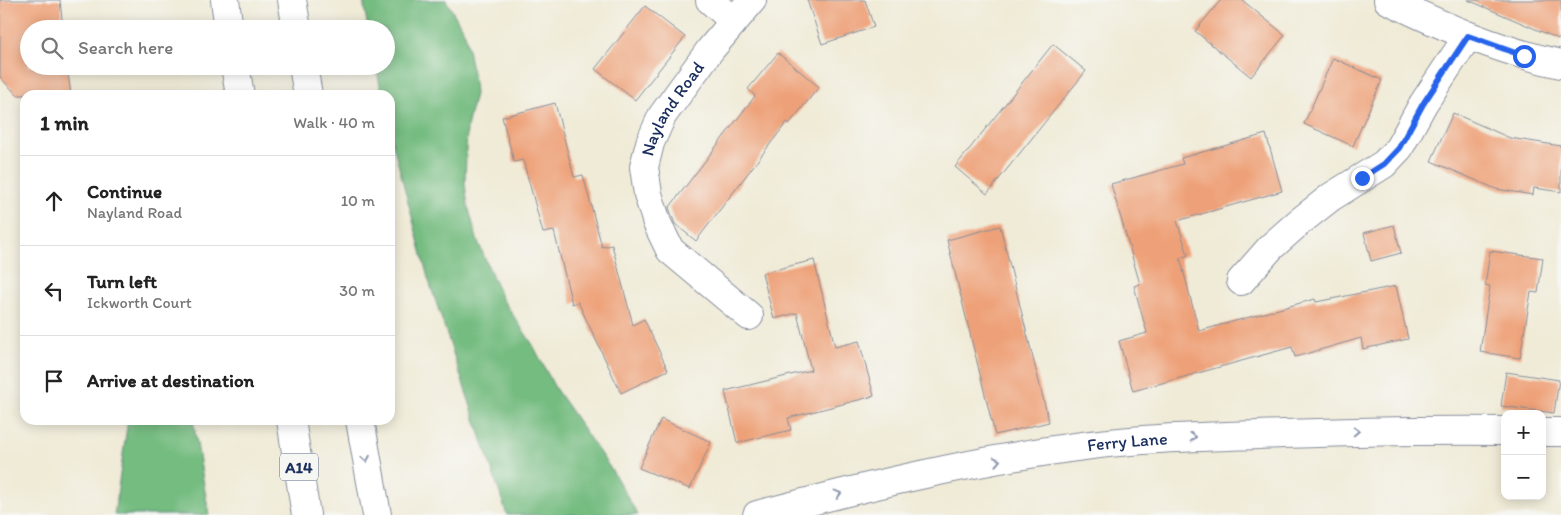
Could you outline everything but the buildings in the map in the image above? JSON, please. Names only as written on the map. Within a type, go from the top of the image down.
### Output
[{"type":"main road","points":[[225,0],[228,20]]},
{"type":"main road","points":[[292,0],[295,20]]},
{"type":"main road","points":[[710,0],[734,21]]},
{"type":"main road","name":"Nayland Road","points":[[748,316],[670,250],[655,216],[648,194],[644,167],[650,143],[662,116],[752,0]]},
{"type":"main road","points":[[1388,0],[1468,36],[1524,56],[1561,64]]},
{"type":"main road","points":[[1241,281],[1298,222],[1331,197],[1384,164],[1399,148],[1423,104],[1468,36]]},
{"type":"main road","points":[[237,75],[239,90]]},
{"type":"main road","points":[[305,75],[307,90]]},
{"type":"main road","name":"A14","points":[[292,425],[306,515]]},
{"type":"main road","points":[[361,425],[374,506]]},
{"type":"main road","name":"Ferry Lane","points":[[757,515],[855,489],[1028,455],[1092,445],[1178,438],[1382,430],[1501,431]]},
{"type":"main road","points":[[1546,432],[1561,432]]},
{"type":"green space","points":[[363,0],[446,0],[465,33],[475,94],[467,127],[465,184],[468,206],[477,239],[501,297],[533,345],[555,388],[613,472],[638,515],[507,515],[428,278],[395,152],[395,90],[381,90],[378,75],[395,75],[395,20],[366,20]]},
{"type":"green space","points":[[127,425],[194,425],[209,515],[114,515]]},
{"type":"route","points":[[1362,178],[1384,164],[1399,148],[1435,84],[1452,62],[1468,36],[1524,56]]}]
